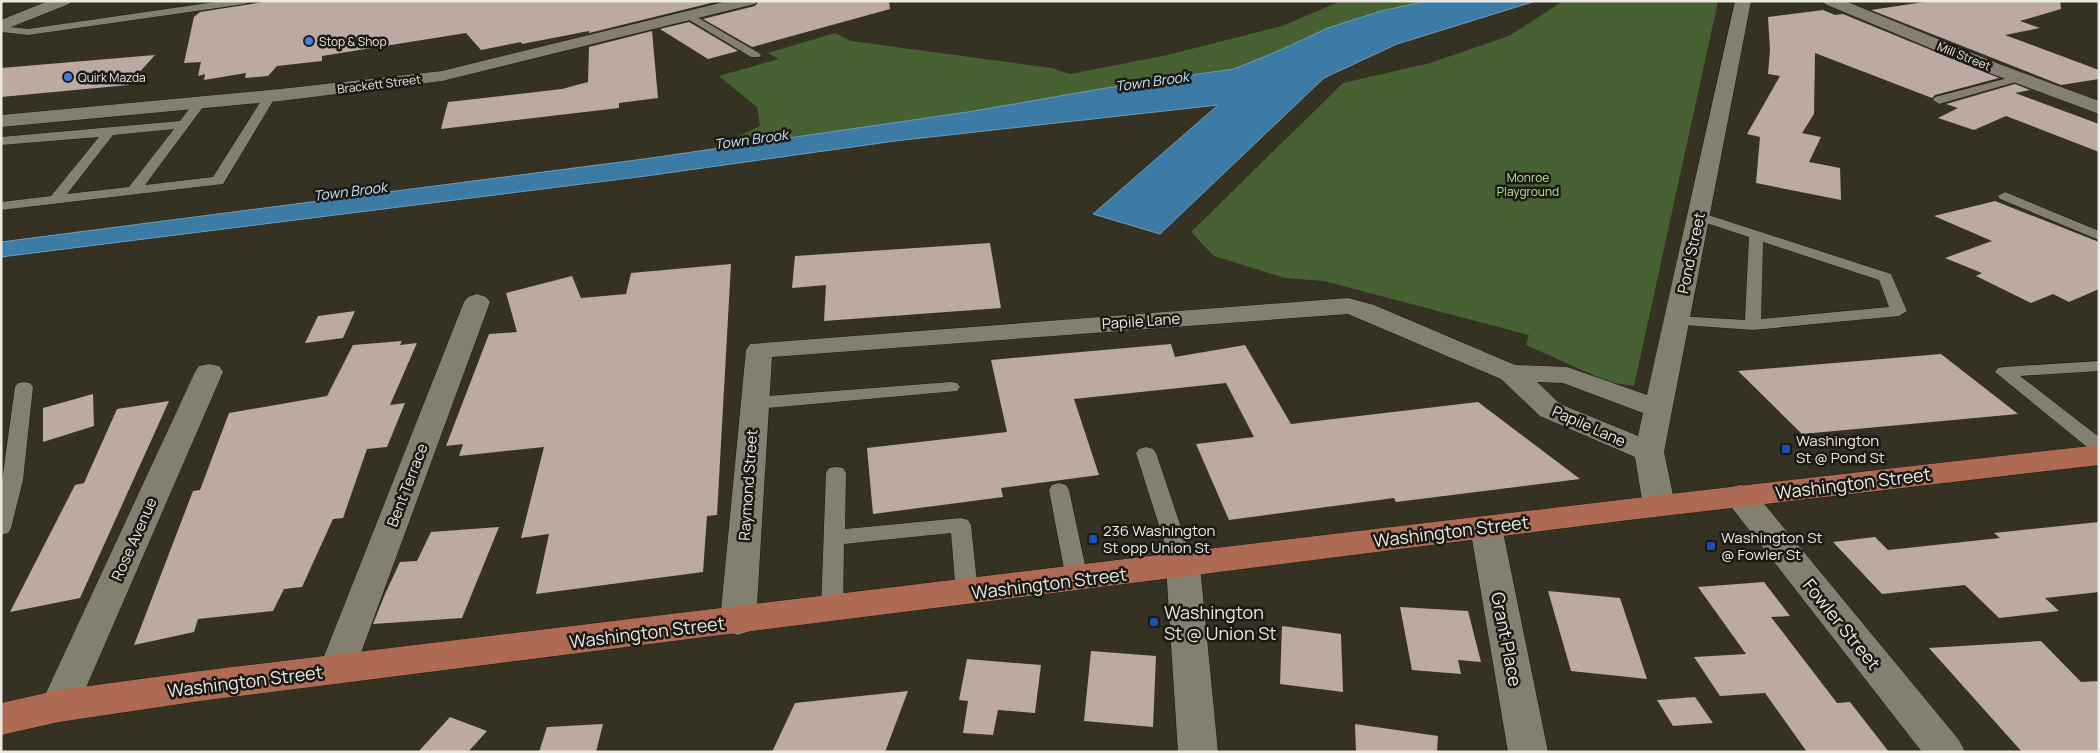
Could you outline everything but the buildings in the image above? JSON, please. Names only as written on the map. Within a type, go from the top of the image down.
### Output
[{"type":"main road","name":"Washington Street","points":[[1,719],[58,706],[337,669],[832,610],[1486,526],[2098,454]]},
{"type":"street","points":[[1,13],[32,1]]},
{"type":"street","points":[[1,28],[63,1]]},
{"type":"street","name":"Brackett Street","points":[[1,121],[270,96],[442,76],[749,1]]},
{"type":"street","name":"Pond Street","points":[[1659,506],[1649,452],[1743,1]]},
{"type":"street","name":"Mill Street","points":[[1832,1],[2019,78],[2093,103]]},
{"type":"street","name":"Bent Terrace","points":[[337,669],[476,302]]},
{"type":"street","name":"Papile Lane","points":[[759,350],[1348,306],[1365,310],[1511,373],[1550,410],[1649,452]]},
{"type":"street","name":"Raymond Street","points":[[738,621],[759,350]]},
{"type":"street","name":"Rose Avenue","points":[[58,706],[209,372]]},
{"type":"street","name":"Papile Lane","points":[[1511,373],[1567,375],[1658,409]]},
{"type":"street","name":"Fowler Street","points":[[1740,496],[1945,752]]},
{"type":"street","name":"Grant Place","points":[[1486,526],[1528,752]]},
{"type":"street","points":[[1183,566],[1198,752]]},
{"type":"lane","points":[[1,28],[28,32],[245,1]]},
{"type":"lane","points":[[690,16],[755,55]]},
{"type":"lane","points":[[1939,100],[2019,78]]},
{"type":"lane","points":[[1,206],[218,180],[270,96]]},
{"type":"lane","points":[[134,190],[200,103]]},
{"type":"lane","points":[[1,141],[185,124]]},
{"type":"lane","points":[[56,200],[109,132]]},
{"type":"lane","points":[[2005,196],[2099,236]]},
{"type":"lane","points":[[1676,322],[1754,325],[1899,311],[1886,278],[1699,216]]},
{"type":"lane","points":[[1754,325],[1756,234]]},
{"type":"lane","points":[[2098,454],[2004,372],[2099,366]]},
{"type":"lane","points":[[755,402],[951,386]]},
{"type":"lane","points":[[1,528],[13,480],[24,387]]},
{"type":"lane","points":[[1146,453],[1183,566]]},
{"type":"lane","points":[[832,610],[836,537],[836,473]]},
{"type":"lane","points":[[1059,490],[1077,579]]},
{"type":"lane","points":[[836,537],[961,525],[967,592]]},
{"type":"green space","points":[[1341,1],[1427,1],[1381,11],[1234,69],[1141,82],[968,112],[711,149],[760,126],[757,107],[719,76],[779,59],[768,53],[835,33],[851,41],[1051,68],[1070,74],[1163,56],[1282,26]]},
{"type":"green space","name":"Monroe Playground","points":[[1563,1],[1718,1],[1634,386],[1609,382],[1526,345],[1529,335],[1324,281],[1285,278],[1214,256],[1191,232],[1343,83],[1430,63],[1509,36]]},
{"type":"water","name":"Town Brook","points":[[1427,1],[1536,1],[1397,44],[1324,78],[1160,234],[1093,214],[1218,105],[895,141],[646,176],[1,257],[1,242],[644,159],[968,112],[1141,82],[1234,69],[1328,28],[1381,11]]},
{"type":"place","name":"Stop & Shop","points":[[309,41]]},
{"type":"place","name":"Quirk Mazda","points":[[68,77]]},
{"type":"place","name":"Washington St @ Pond St","points":[[1786,449]]},
{"type":"place","name":"236 Washington St opp Union St","points":[[1093,539]]},
{"type":"place","name":"Washington St @ Fowler St","points":[[1711,546]]},
{"type":"place","name":"Washington St @ Union St","points":[[1154,622]]}]
